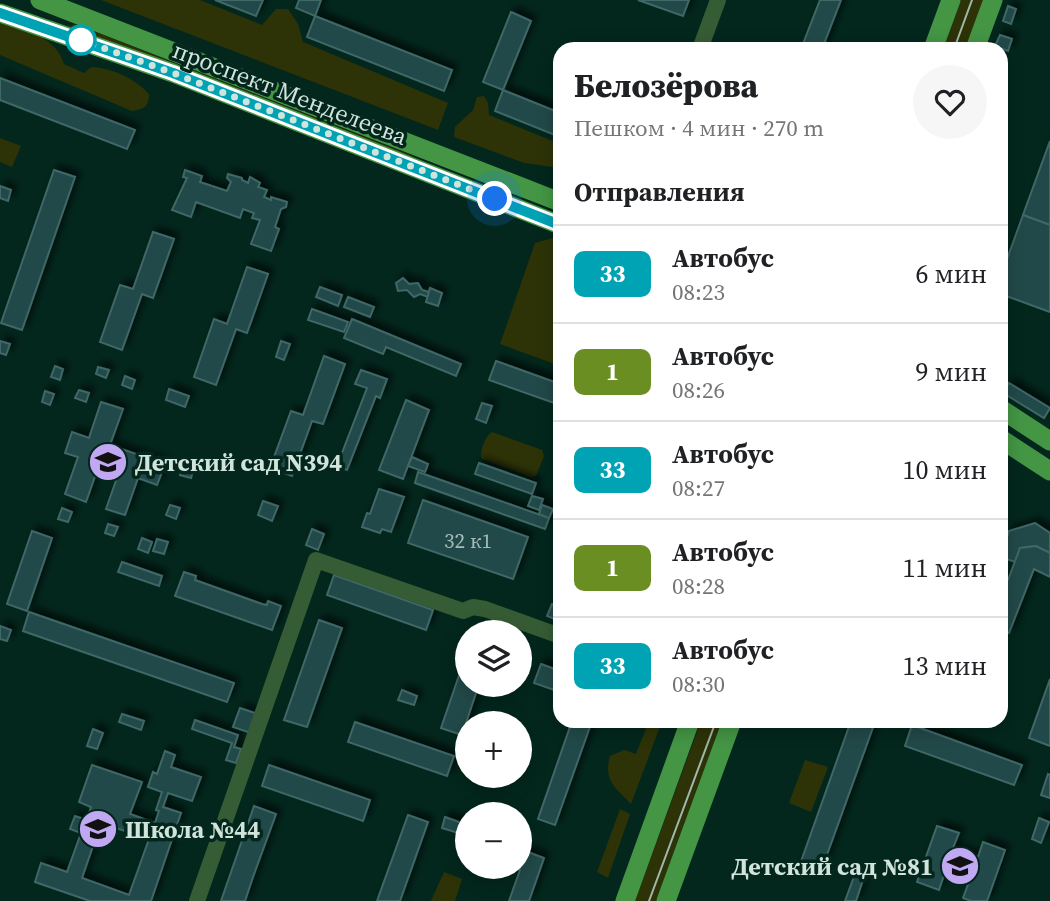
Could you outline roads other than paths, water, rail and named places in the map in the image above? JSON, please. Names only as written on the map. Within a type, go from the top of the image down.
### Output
[{"type":"main road","name":"проспект Менделеева","points":[[40,0],[553,199]]},
{"type":"main road","points":[[936,42],[951,0]]},
{"type":"main road","points":[[978,42],[993,0]]},
{"type":"main road","name":"проспект Менделеева","points":[[0,13],[173,73],[553,222]]},
{"type":"main road","points":[[430,173],[437,154]]},
{"type":"main road","points":[[1008,414],[1050,441]]},
{"type":"main road","points":[[1008,444],[1050,471]]},
{"type":"main road","points":[[625,901],[687,728]]},
{"type":"main road","points":[[666,901],[729,728]]},
{"type":"street","points":[[703,42],[718,0]]},
{"type":"street","points":[[197,901],[316,560],[463,611],[473,607],[485,609],[553,633]]},
{"type":"tram line","points":[[957,42],[972,0]]},
{"type":"tram line","points":[[649,901],[713,728]]},
{"type":"place","name":"Детский сад N394","points":[[108,462]]},
{"type":"place","name":"Школа №44","points":[[98,829]]},
{"type":"place","name":"Детский сад №81","points":[[960,866]]}]
